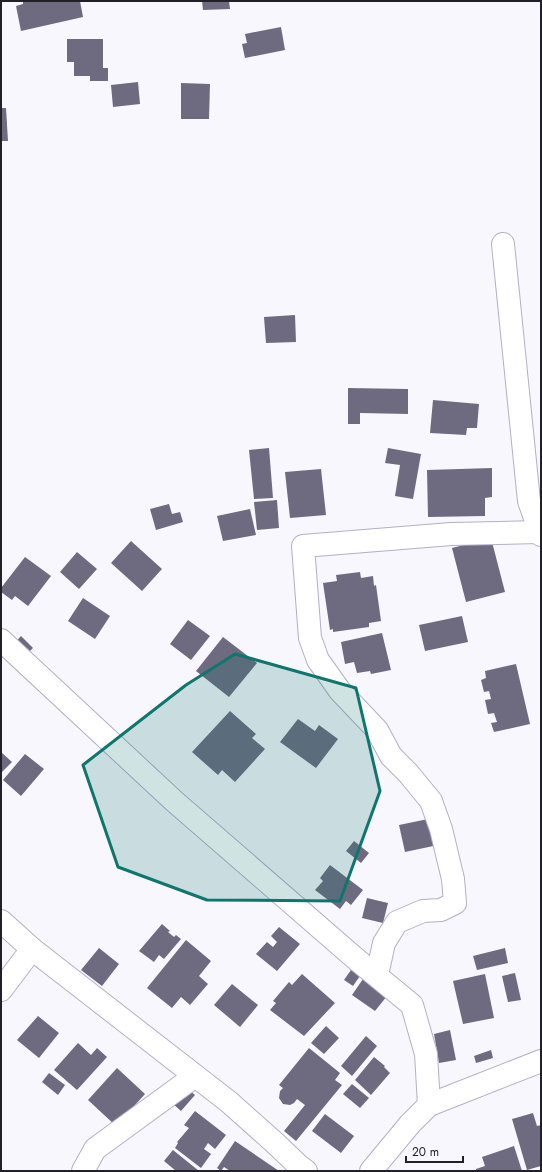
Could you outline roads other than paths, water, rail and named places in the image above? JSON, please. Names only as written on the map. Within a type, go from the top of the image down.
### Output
[{"type":"street","points":[[377,975],[384,943],[397,922],[423,911],[441,910],[455,903],[453,879],[441,828],[431,801],[408,773],[391,756],[377,730],[340,691],[318,660],[310,638],[303,546],[451,534],[540,533],[529,501],[533,462],[503,244]]},
{"type":"street","points":[[1,640],[174,801],[412,1005],[426,1054],[429,1106]]},
{"type":"street","points":[[1,921],[32,949],[228,1102],[306,1171]]},
{"type":"street","points":[[1,990],[32,949]]},
{"type":"street","points":[[371,1171],[410,1124],[429,1106],[541,1061]]},
{"type":"street","points":[[83,1171],[94,1148],[195,1076]]}]
